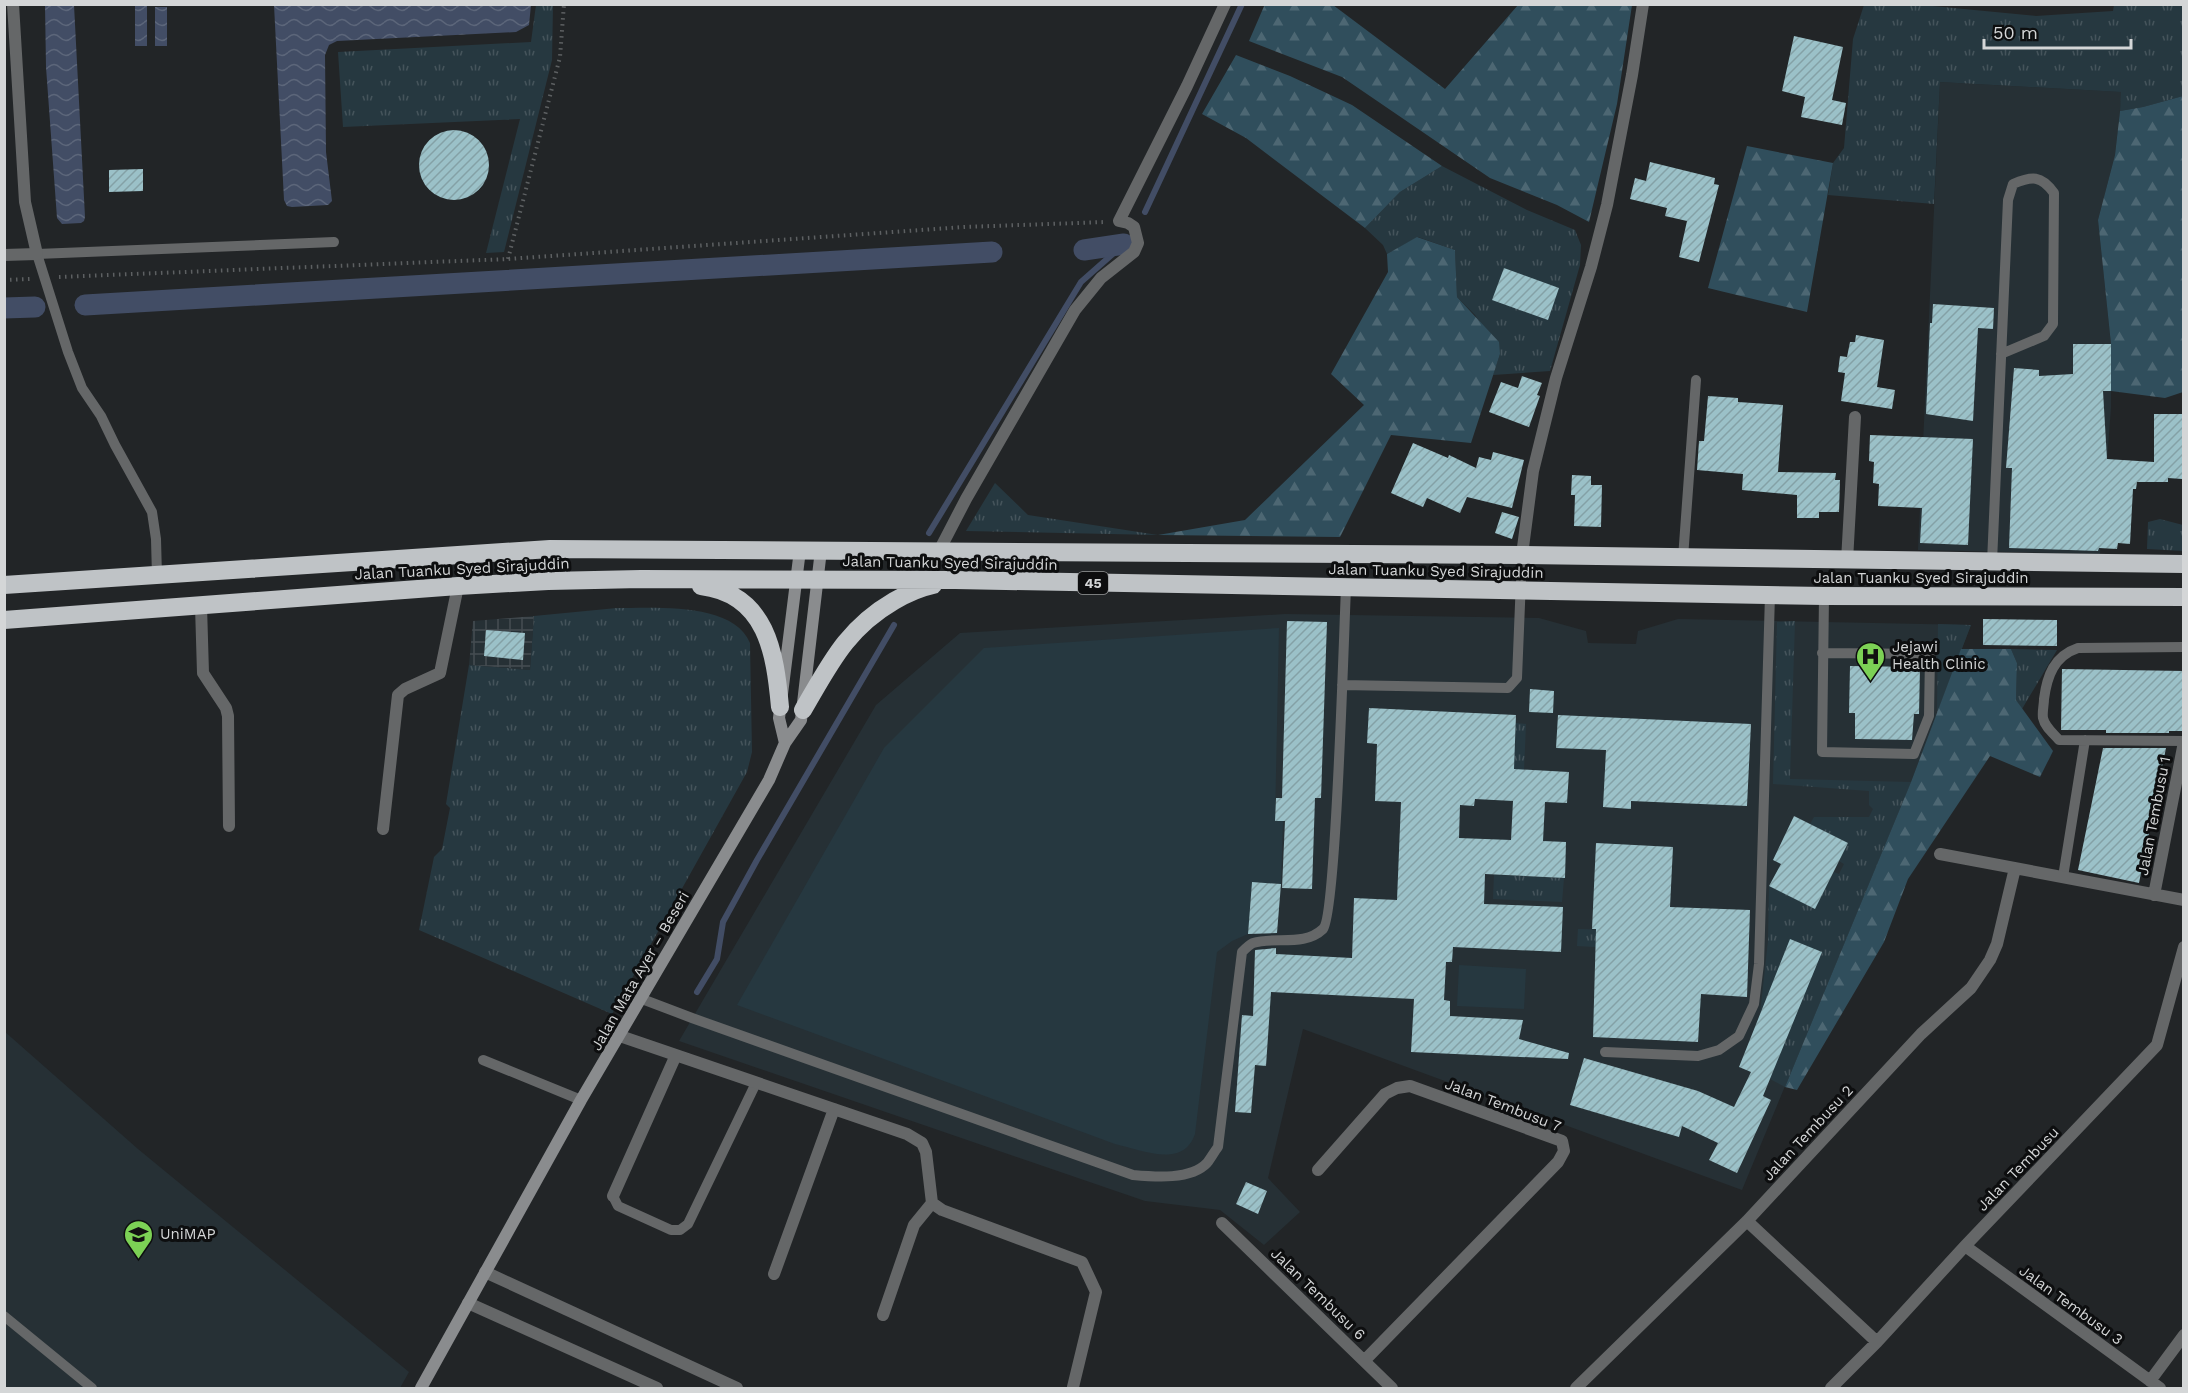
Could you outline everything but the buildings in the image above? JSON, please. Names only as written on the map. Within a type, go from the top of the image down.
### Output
[{"type":"highway","name":"Jalan Tuanku Syed Sirajuddin","points":[[4,585],[550,549],[1522,555],[2184,564]]},
{"type":"highway","points":[[388,560],[390,591]]},
{"type":"highway","name":"Jalan Tuanku Syed Sirajuddin","points":[[4,620],[458,586],[641,579],[955,580],[1824,596],[2184,597]]},
{"type":"highway","points":[[641,579],[713,588],[729,594],[742,603],[754,615],[770,642],[780,707]]},
{"type":"highway","points":[[803,710],[835,654],[854,631],[874,613],[923,587],[955,580]]},
{"type":"main road","name":"Jalan Mata Ayer – Beseri","points":[[421,1389],[581,1100],[769,780],[785,743],[801,720],[821,549]]},
{"type":"main road","points":[[785,743],[779,718],[800,550]]},
{"type":"street","points":[[4,255],[37,254],[26,202],[13,4]]},
{"type":"street","points":[[939,551],[971,489],[1075,310],[1101,278],[1134,252],[1138,243],[1134,227],[1119,221],[1187,86],[1225,4]]},
{"type":"street","points":[[1522,555],[1533,471],[1556,378],[1591,267],[1607,205],[1643,4]]},
{"type":"street","points":[[4,86],[18,85]]},
{"type":"street","points":[[1847,561],[1855,417]]},
{"type":"street","points":[[383,829],[398,695],[405,689],[440,673],[458,586]]},
{"type":"street","points":[[201,606],[203,673],[226,708],[228,716],[229,826]]},
{"type":"street","name":"Jalan Tembusu 1","points":[[2154,895],[2184,742]]},
{"type":"street","points":[[1940,854],[2184,900]]},
{"type":"street","name":"Jalan Tembusu 2","points":[[1576,1389],[1747,1221],[1921,1034],[1971,988],[1990,960],[1997,944],[2015,868]]},
{"type":"street","name":"Jalan Tembusu","points":[[1831,1389],[2157,1045],[2184,947]]},
{"type":"street","points":[[620,1036],[907,1134],[922,1143],[926,1152],[932,1203],[914,1225],[884,1316]]},
{"type":"street","points":[[613,1196],[676,1055]]},
{"type":"street","name":"Jalan Tembusu 7","points":[[1318,1170],[1385,1094],[1397,1088],[1410,1086],[1562,1141],[1564,1151],[1558,1162],[1365,1360]]},
{"type":"street","points":[[774,1274],[834,1109]]},
{"type":"street","points":[[932,1203],[942,1210],[1082,1262],[1096,1292],[1073,1387]]},
{"type":"street","points":[[1747,1221],[1877,1342]]},
{"type":"street","name":"Jalan Tembusu 6","points":[[1222,1223],[1365,1360],[1392,1389]]},
{"type":"street","name":"Jalan Tembusu 3","points":[[1965,1246],[2155,1385]]},
{"type":"street","points":[[485,1272],[737,1389]]},
{"type":"street","points":[[468,1303],[657,1389]]},
{"type":"street","points":[[2155,1385],[2184,1335]]},
{"type":"lane","points":[[1992,562],[2001,354],[2008,200],[2013,184],[2030,177],[2046,182],[2054,193],[2054,324],[2044,336],[2001,354]]},
{"type":"lane","points":[[157,576],[156,539],[152,512],[101,416],[82,388],[68,352],[37,254],[334,242]]},
{"type":"lane","points":[[1683,558],[1696,380]]},
{"type":"lane","points":[[1342,685],[1508,688],[1517,678],[1522,555]]},
{"type":"lane","points":[[642,999],[1133,1175],[1159,1178],[1184,1174],[1205,1164],[1218,1147],[1242,952],[1252,944],[1310,938],[1325,928],[1329,915],[1335,838],[1346,588]]},
{"type":"lane","points":[[1605,1052],[1698,1056],[1719,1050],[1739,1036],[1754,1004],[1759,964],[1770,595]]},
{"type":"lane","points":[[1822,653],[1930,654],[1929,716],[1914,754],[1822,752],[1822,653],[1824,596]]},
{"type":"lane","points":[[2184,647],[2078,648],[2069,651],[2058,662],[2047,679],[2042,717],[2047,727],[2060,740],[2184,742]]},
{"type":"lane","points":[[2063,877],[2085,740]]},
{"type":"lane","points":[[483,1060],[581,1100]]},
{"type":"lane","points":[[613,1196],[618,1206],[671,1230],[680,1230],[688,1224],[756,1083]]},
{"type":"lane","points":[[4,1317],[92,1389]]},
{"type":"path","points":[[508,259],[560,57],[564,4]]},
{"type":"path","points":[[4,280],[508,259],[964,226],[1119,221]]},
{"type":"shaded area","points":[[1940,82],[2122,92],[2115,155],[2098,220],[2111,344],[2111,408],[2100,554],[1918,550]]},
{"type":"shaded area","points":[[1285,614],[1539,618],[1586,631],[1588,643],[1636,644],[1638,631],[1678,619],[1971,625],[1911,782],[1742,1190],[1303,1029],[1268,1178],[1300,1212],[1264,1245],[1220,1210],[1145,1201],[679,1041],[876,705],[960,633]]},
{"type":"shaded area","points":[[534,616],[530,670],[469,665],[473,621]]},
{"type":"shaded area","name":"UniMAP","points":[[4,1031],[138,1149],[409,1372],[400,1388],[5,1388]]},
{"type":"green space","points":[[1265,4],[1333,5],[1445,89],[1518,5],[1632,5],[1617,104],[1589,222],[1557,205],[1490,178],[1342,77],[1249,41]]},
{"type":"green space","points":[[536,5],[553,5],[552,60],[504,252],[486,253],[520,119],[343,127],[338,52],[531,42]]},
{"type":"green space","points":[[1864,5],[1922,5],[2036,16],[2113,11],[2114,5],[2183,5],[2183,96],[2120,111],[2121,92],[1940,82],[1934,204],[1828,195],[1833,163],[1844,148],[1853,39]]},
{"type":"green space","points":[[1236,55],[1290,76],[1352,105],[1442,166],[1400,192],[1365,228],[1246,138],[1202,114]]},
{"type":"green space","points":[[2183,96],[2183,392],[2165,398],[2111,391],[2111,344],[2098,220],[2115,155],[2120,111]]},
{"type":"green space","points":[[1747,146],[1833,163],[1807,312],[1708,288]]},
{"type":"green space","points":[[1442,166],[1527,210],[1575,230],[1581,245],[1580,265],[1550,371],[1493,375],[1500,354],[1475,315],[1457,297],[1455,250],[1418,237],[1387,254],[1383,245],[1365,228],[1400,192]]},
{"type":"green space","points":[[1417,237],[1455,250],[1457,297],[1499,342],[1500,354],[1471,443],[1391,435],[1340,537],[1158,535],[1245,520],[1364,405],[1331,374],[1388,272],[1387,254]]},
{"type":"green space","points":[[995,483],[1028,515],[1158,535],[966,531]]},
{"type":"green space","points":[[2160,519],[2183,525],[2183,551],[2147,549],[2148,522]]},
{"type":"green space","points":[[617,608],[691,610],[728,620],[741,630],[750,643],[752,752],[747,772],[612,1014],[419,930],[434,857],[442,849],[450,808],[446,804],[469,665],[530,670],[534,616]]},
{"type":"green space","points":[[1795,621],[1790,779],[1911,782],[1785,1087],[1770,1079],[1821,952],[1790,940],[1760,1014],[1768,941],[1769,886],[1815,908],[1834,872],[1839,874],[1844,864],[1839,861],[1848,843],[1810,824],[1814,817],[1869,817],[1873,809],[1869,805],[1869,791],[1773,784],[1777,622]]},
{"type":"green space","points":[[1938,624],[1971,625],[1937,713]]},
{"type":"green space","points":[[1279,628],[1275,821],[1283,821],[1281,884],[1252,882],[1248,934],[1232,941],[1217,952],[1195,1134],[1189,1145],[1181,1151],[1172,1154],[1149,1153],[1115,1144],[737,1005],[884,748],[984,648]]},
{"type":"green space","points":[[1961,649],[2011,649],[2017,663],[2016,700],[2053,751],[2040,777],[1990,756],[1908,879],[1884,942],[1797,1090],[1785,1087],[1911,782]]},
{"type":"green space","points":[[2011,649],[2057,650],[2022,709],[2016,700],[2017,663]]},
{"type":"green space","points":[[1516,723],[1526,724],[1524,770],[1480,768],[1515,749]]},
{"type":"green space","points":[[1494,875],[1564,878],[1562,902],[1493,899]]},
{"type":"green space","points":[[1578,929],[1669,932],[1667,951],[1577,946]]},
{"type":"green space","points":[[1459,965],[1526,969],[1524,1009],[1457,1006]]},
{"type":"water","points":[[274,4],[531,5],[529,25],[516,32],[337,41],[329,45],[325,55],[326,152],[332,201],[328,205],[292,207],[287,206],[284,200]]},
{"type":"water","points":[[45,5],[74,5],[85,217],[81,223],[62,224],[57,218],[46,67]]},
{"type":"water","points":[[135,5],[147,5],[147,46],[135,46]]},
{"type":"water","points":[[155,7],[167,7],[167,46],[155,46]]},
{"type":"waterway","points":[[1145,212],[1242,4]]},
{"type":"waterway","points":[[929,533],[1081,282],[1124,244]]},
{"type":"waterway","points":[[1084,250],[1124,244]]},
{"type":"waterway","points":[[85,305],[992,252]]},
{"type":"waterway","points":[[4,308],[35,307]]},
{"type":"waterway","points":[[697,992],[717,959],[723,922],[894,625]]},
{"type":"place","name":"Jejawi Health Clinic","points":[[1871,682]]},
{"type":"place","name":"UniMAP","points":[[139,1260]]}]
